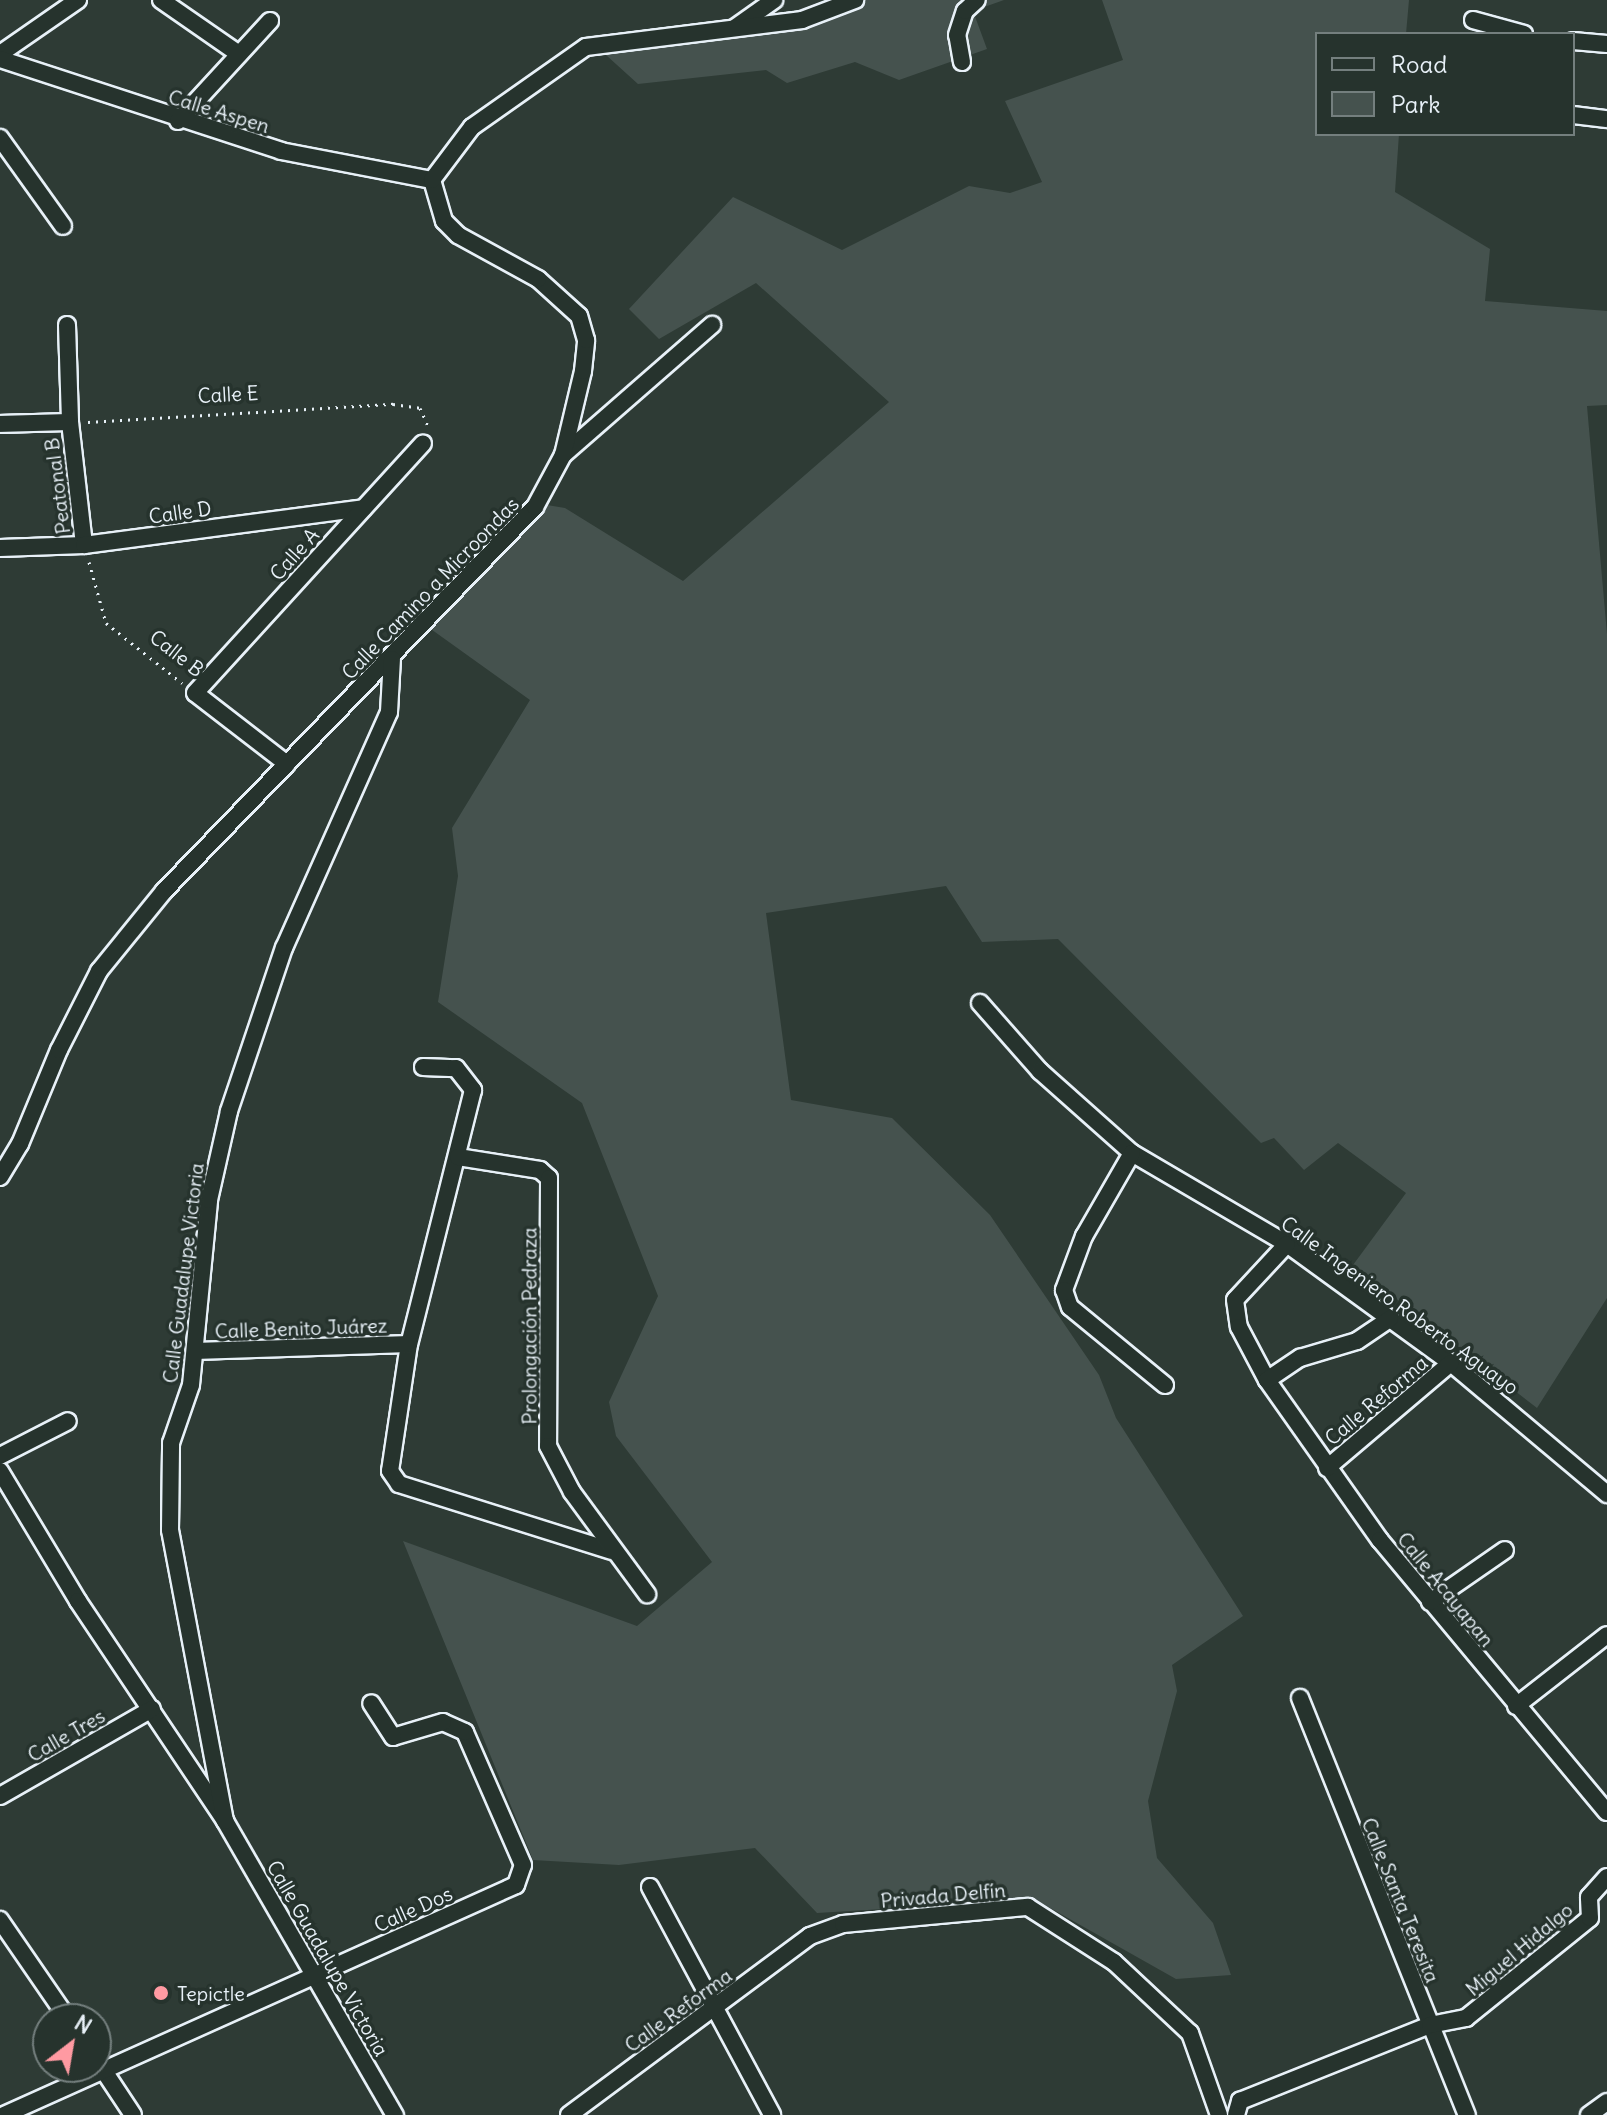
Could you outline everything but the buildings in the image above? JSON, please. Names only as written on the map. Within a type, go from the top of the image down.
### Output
[{"type":"street","points":[[0,56],[78,0]]},
{"type":"street","points":[[161,0],[239,54]]},
{"type":"street","points":[[728,32],[774,0]]},
{"type":"street","points":[[432,180],[472,127],[586,47],[728,32],[802,20],[855,0]]},
{"type":"street","points":[[962,62],[957,35],[965,11],[977,0]]},
{"type":"street","points":[[1473,20],[1517,32]]},
{"type":"street","points":[[178,121],[270,21]]},
{"type":"street","points":[[1575,41],[1607,44]]},
{"type":"street","name":"Calle Aspen","points":[[0,56],[178,121],[350,168],[432,180]]},
{"type":"street","points":[[1575,115],[1607,119]]},
{"type":"street","points":[[0,138],[63,226]]},
{"type":"street","name":"Calle Camino a Microondas","points":[[0,1177],[20,1144],[65,1036],[99,971],[164,891],[392,659],[535,507],[563,455],[583,371],[586,340],[579,316],[538,279],[458,235],[444,221],[432,180]]},
{"type":"street","name":"Peatonal B","points":[[67,325],[70,422],[84,545]]},
{"type":"street","points":[[563,455],[712,325]]},
{"type":"street","points":[[0,424],[70,422]]},
{"type":"street","name":"Calle A","points":[[195,693],[423,443]]},
{"type":"street","name":"Calle D","points":[[0,548],[84,545],[364,508]]},
{"type":"street","name":"Calle Guadalupe Victoria","points":[[225,1821],[170,1530],[171,1443],[191,1385],[209,1200],[229,1111],[284,948],[389,712],[392,659]]},
{"type":"street","name":"Calle B","points":[[195,693],[287,764]]},
{"type":"street","name":"Calle Ingeniero Roberto Aguayo","points":[[980,1003],[1040,1071],[1132,1153],[1287,1244],[1451,1363],[1607,1494]]},
{"type":"street","points":[[423,1067],[456,1068],[473,1090],[409,1344],[390,1471],[399,1484],[612,1551]]},
{"type":"street","points":[[1132,1153],[1084,1236],[1064,1290],[1070,1307],[1165,1385]]},
{"type":"street","name":"Prolongación Pedraza","points":[[458,1157],[540,1170],[549,1178],[548,1446],[612,1551],[647,1594]]},
{"type":"street","name":"Calle Acayapan","points":[[1287,1244],[1235,1300],[1239,1327],[1267,1380],[1327,1468],[1430,1602],[1607,1812]]},
{"type":"street","points":[[1267,1380],[1300,1358],[1357,1341],[1390,1319]]},
{"type":"street","name":"Calle Benito Juárez","points":[[195,1351],[409,1344]]},
{"type":"street","name":"Calle Reforma","points":[[1327,1468],[1451,1363]]},
{"type":"street","points":[[0,1456],[68,1421]]},
{"type":"street","name":"Calle Guadalupe Victoria","points":[[0,1471],[78,1601],[225,1821],[395,2115]]},
{"type":"street","points":[[1430,1602],[1505,1550]]},
{"type":"street","points":[[1516,1706],[1607,1635]]},
{"type":"street","name":"Calle Santa Teresita","points":[[1300,1698],[1467,2115]]},
{"type":"street","name":"Calle Dos","points":[[112,2059],[516,1885],[523,1876],[465,1732],[443,1722],[393,1737],[371,1703]]},
{"type":"street","name":"Calle Tres","points":[[0,1796],[152,1709]]},
{"type":"street","name":"Miguel Hidalgo","points":[[1430,2025],[1466,2018],[1560,1944],[1590,1918],[1589,1897],[1607,1877]]},
{"type":"street","points":[[650,1887],[772,2115]]},
{"type":"street","name":"Privada Delfín","points":[[810,1936],[843,1924],[1028,1907],[1114,1962],[1190,2033],[1219,2115]]},
{"type":"street","points":[[0,1920],[57,2003]]},
{"type":"street","name":"Calle Reforma","points":[[569,2115],[810,1936]]},
{"type":"street","points":[[1236,2115],[1240,2101],[1430,2025]]},
{"type":"street","name":"Calle Dos","points":[[4,2115],[64,2083]]},
{"type":"street","points":[[112,2083],[133,2115]]},
{"type":"street","points":[[1589,2115],[1607,2102]]},
{"type":"path","name":"Calle E","points":[[70,422],[393,404],[420,408],[430,426],[423,443]]},
{"type":"path","name":"Calle B","points":[[84,545],[106,623],[195,693]]},
{"type":"green space","points":[[827,0],[1004,0],[973,11],[987,49],[899,80],[855,62],[787,83],[766,70],[638,84],[585,36],[771,19]]},
{"type":"green space","points":[[1102,0],[1409,0],[1406,32],[1315,32],[1315,136],[1399,136],[1395,192],[1490,249],[1485,301],[1607,311],[1607,405],[1587,406],[1607,634],[1607,1298],[1537,1408],[1353,1265],[1406,1193],[1338,1143],[1304,1170],[1274,1138],[1261,1143],[1058,939],[982,942],[946,886],[766,913],[791,1100],[892,1118],[990,1215],[1099,1375],[1116,1418],[1243,1616],[1172,1665],[1177,1691],[1148,1801],[1157,1858],[1213,1923],[1231,1975],[1176,1979],[1036,1900],[817,1913],[755,1848],[619,1865],[533,1860],[403,1541],[637,1626],[712,1562],[616,1436],[609,1402],[658,1296],[582,1103],[438,1002],[458,876],[452,828],[530,700],[428,627],[547,505],[565,508],[683,581],[889,402],[756,283],[659,339],[629,309],[733,197],[842,250],[969,186],[1010,193],[1042,182],[1005,101],[1123,60]]},
{"type":"place","name":"Tepictle","points":[[161,1993]]}]
